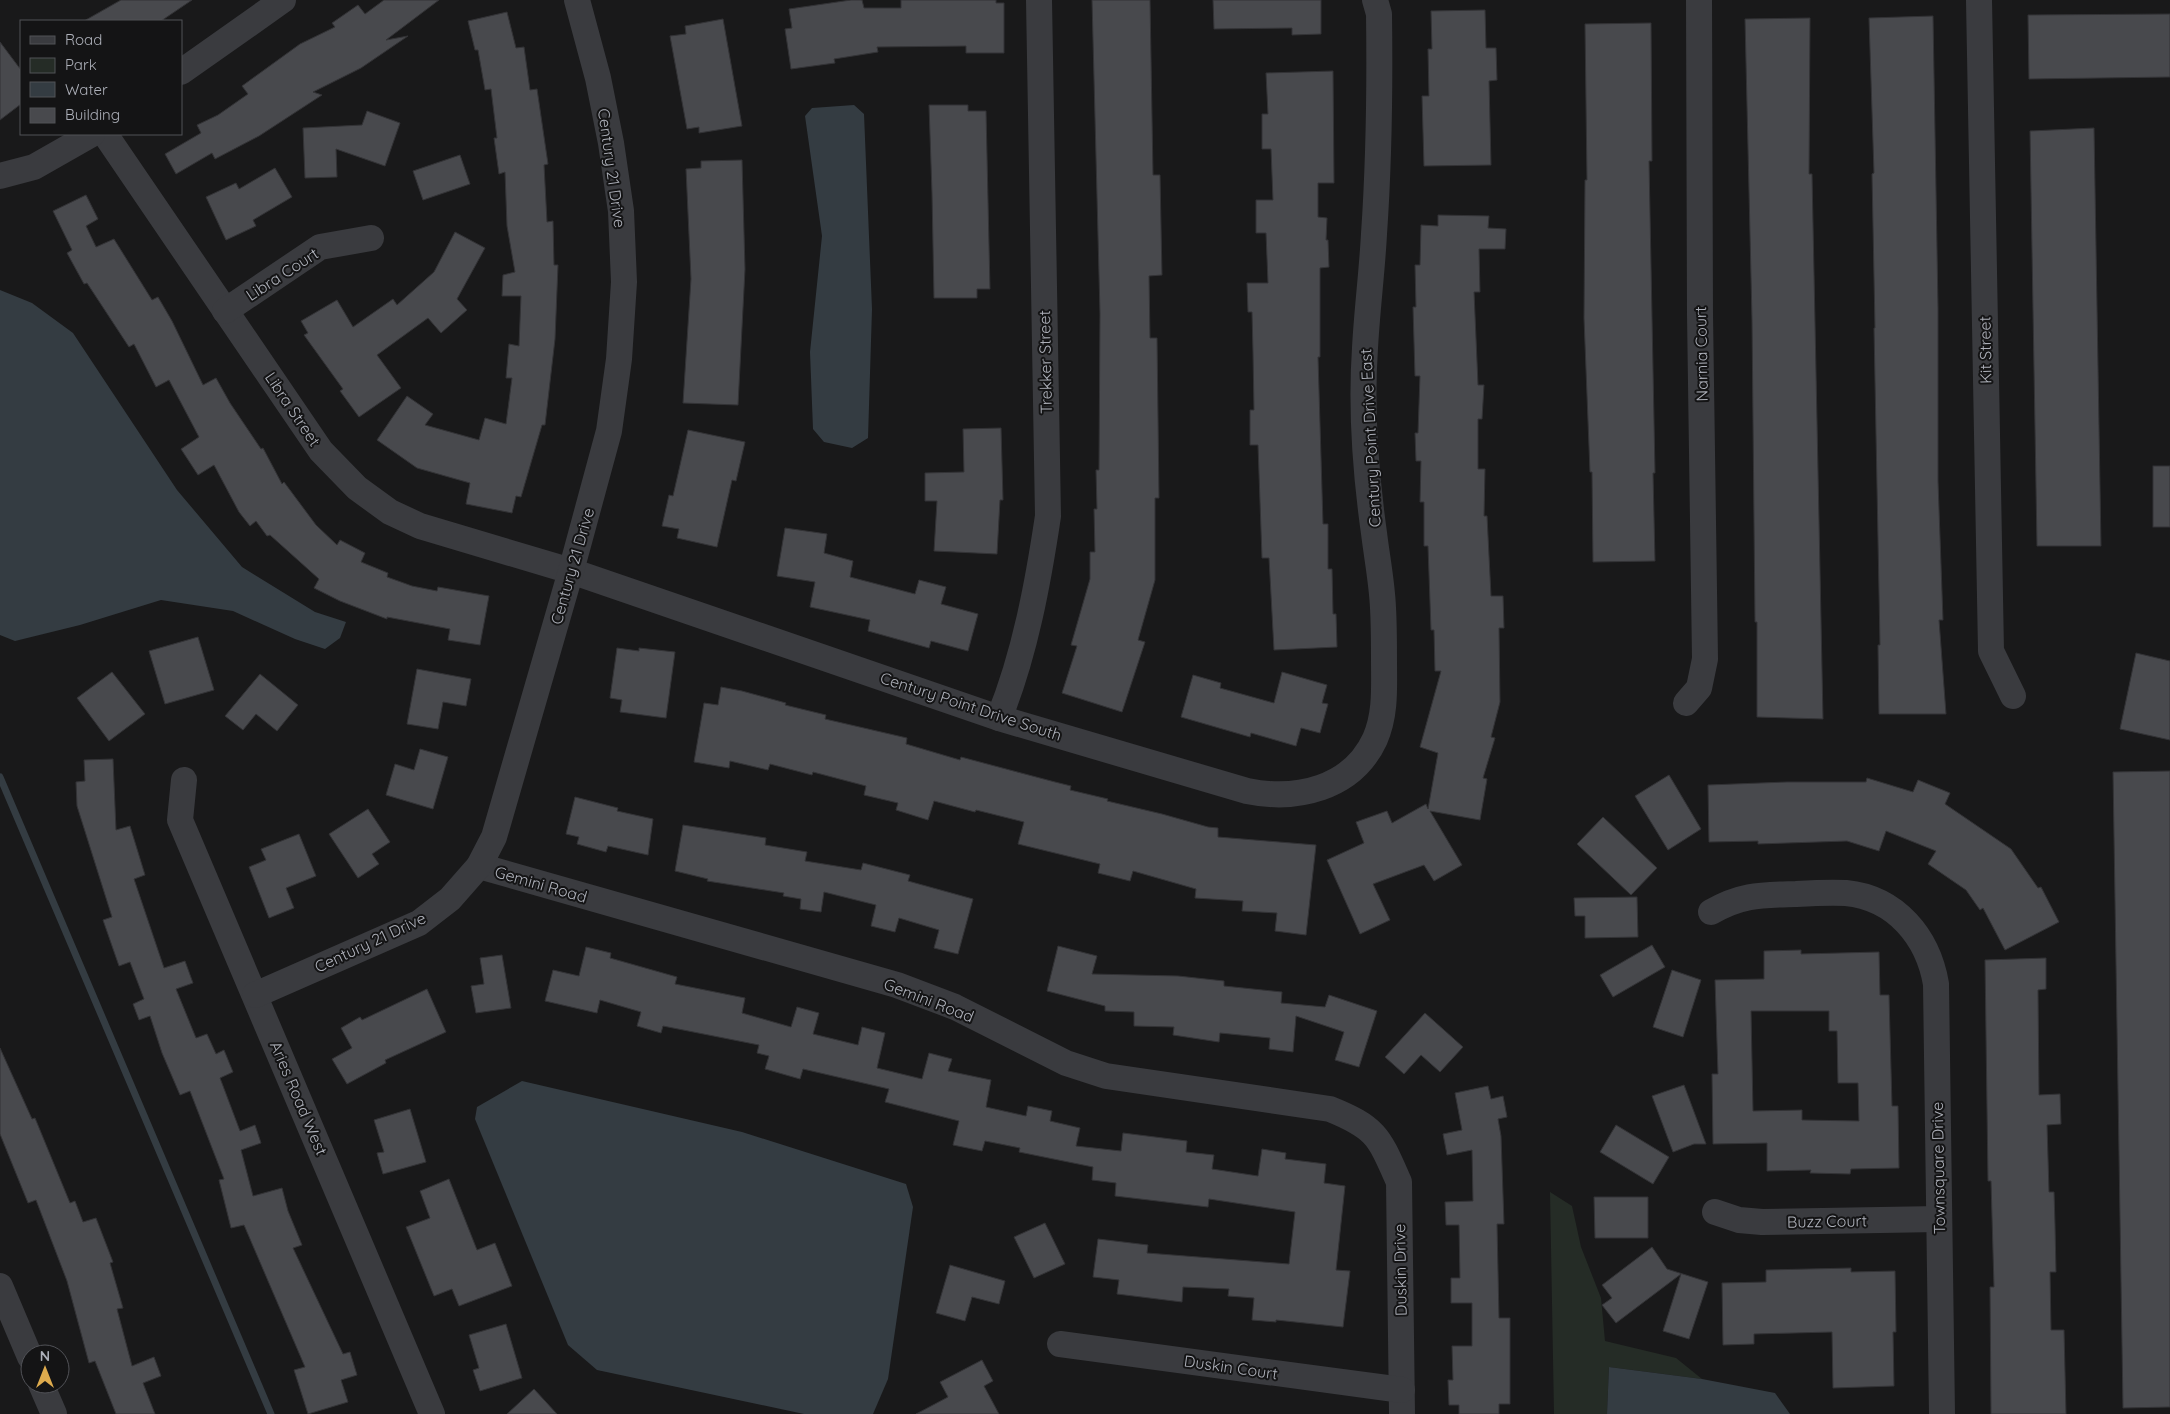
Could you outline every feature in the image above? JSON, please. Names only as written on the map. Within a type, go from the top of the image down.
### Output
[{"type":"street","points":[[182,71],[283,0]]},
{"type":"street","name":"Trekker Street","points":[[1000,718],[1016,665],[1039,572],[1048,516],[1039,0]]},
{"type":"street","name":"Century Point Drive East","points":[[1367,753],[1375,738],[1383,712],[1384,694],[1383,608],[1373,532],[1364,396],[1364,350],[1374,234],[1380,118],[1379,14],[1375,0]]},
{"type":"street","name":"Narnia Court","points":[[1686,703],[1700,688],[1706,659],[1700,314],[1699,0]]},
{"type":"street","name":"Kit Street","points":[[1979,0],[1991,651],[2013,696]]},
{"type":"street","name":"Century 21 Drive","points":[[255,995],[419,923],[450,900],[479,866],[494,837],[571,571],[609,431],[619,359],[624,282],[621,212],[611,143],[580,1]]},
{"type":"street","points":[[0,176],[34,167],[90,135]]},
{"type":"street","name":"Libra Street","points":[[106,135],[321,451],[357,488],[390,512],[420,526],[571,571]]},
{"type":"street","name":"Libra Court","points":[[225,311],[320,248],[371,238]]},
{"type":"street","name":"Century Point Drive South","points":[[571,571],[1000,718],[1247,791],[1269,795],[1304,793],[1327,785],[1347,774],[1367,753]]},
{"type":"street","name":"Aries Road West","points":[[184,780],[180,820],[432,1414]]},
{"type":"street","name":"Gemini Road","points":[[479,866],[897,985],[955,1007],[1066,1063],[1106,1076],[1330,1109],[1355,1119],[1373,1132]]},
{"type":"street","name":"Townsquare Drive","points":[[1711,912],[1740,898],[1847,893],[1874,899],[1895,911],[1912,928],[1924,945],[1932,963],[1936,984],[1942,1414]]},
{"type":"street","name":"Duskin Drive","points":[[1373,1132],[1386,1152],[1399,1182],[1402,1402]]},
{"type":"street","name":"Buzz Court","points":[[1715,1212],[1739,1220],[1762,1222],[1939,1219]]},
{"type":"street","points":[[0,1286],[25,1344]]},
{"type":"street","name":"Duskin Court","points":[[1060,1344],[1402,1402]]},
{"type":"street","points":[[45,1394],[54,1414]]},
{"type":"green space","points":[[1550,1192],[1572,1206],[1581,1247],[1601,1298],[1605,1341],[1676,1358],[1702,1379],[1609,1367],[1607,1414],[1554,1414]]},
{"type":"water","points":[[854,105],[864,114],[872,309],[868,438],[852,448],[824,442],[813,429],[810,352],[822,236],[805,116],[812,108]]},
{"type":"water","points":[[0,290],[32,303],[73,333],[177,490],[242,567],[315,612],[346,622],[340,638],[325,649],[295,639],[233,611],[161,600],[80,625],[15,641],[0,635]]},
{"type":"water","points":[[522,1081],[742,1132],[906,1184],[913,1207],[888,1379],[873,1414],[804,1414],[597,1370],[568,1345],[475,1119],[477,1107]]},
{"type":"water","points":[[1609,1367],[1702,1379],[1775,1393],[1790,1414],[1607,1414]]},
{"type":"building","points":[[121,0],[192,0],[162,20],[86,20]]},
{"type":"building","points":[[384,0],[439,0],[386,40],[408,36],[361,68],[313,92],[322,95],[259,136],[215,159],[212,153],[176,174],[165,154],[201,133],[197,125],[218,115],[248,94],[242,86],[300,44],[335,27],[332,23],[358,5],[365,14]]},
{"type":"building","points":[[862,0],[864,8],[901,8],[901,0],[996,0],[996,3],[1004,3],[1004,53],[966,53],[966,46],[877,47],[878,52],[834,59],[835,63],[791,69],[785,29],[792,28],[789,9]]},
{"type":"building","points":[[1092,0],[1150,0],[1153,175],[1160,175],[1162,275],[1149,276],[1150,338],[1157,338],[1159,498],[1155,498],[1155,580],[1138,640],[1145,642],[1122,712],[1062,693],[1077,646],[1071,645],[1090,579],[1090,552],[1095,552],[1094,509],[1097,509],[1096,470],[1099,470],[1100,314]]},
{"type":"building","points":[[1213,0],[1321,0],[1321,34],[1292,35],[1292,28],[1214,29]]},
{"type":"building","points":[[1485,10],[1486,48],[1496,48],[1497,80],[1489,81],[1491,165],[1424,166],[1422,96],[1429,96],[1428,49],[1432,49],[1431,11]]},
{"type":"building","points":[[507,12],[516,48],[524,47],[530,90],[537,89],[548,164],[544,165],[547,222],[553,221],[554,265],[558,265],[555,339],[545,425],[542,425],[521,497],[516,496],[512,513],[466,504],[470,483],[417,468],[377,440],[407,396],[433,414],[425,425],[479,440],[485,418],[506,424],[512,378],[506,378],[509,344],[519,346],[521,296],[502,296],[503,275],[515,272],[507,226],[505,172],[499,174],[494,138],[497,138],[491,89],[485,90],[478,50],[475,50],[468,21]]},
{"type":"building","points":[[2170,14],[2170,77],[2029,79],[2028,15]]},
{"type":"building","points":[[1933,16],[1938,308],[1938,481],[1943,620],[1939,620],[1946,714],[1879,714],[1878,645],[1880,645],[1872,174],[1874,173],[1869,18]]},
{"type":"building","points":[[1810,18],[1809,174],[1812,174],[1823,719],[1757,717],[1757,622],[1755,622],[1752,320],[1745,19]]},
{"type":"building","points":[[723,19],[742,126],[699,133],[699,127],[687,129],[670,36],[686,34],[685,26]]},
{"type":"building","points":[[1651,23],[1652,161],[1649,161],[1655,561],[1593,562],[1592,472],[1590,472],[1584,318],[1585,180],[1587,180],[1585,24]]},
{"type":"building","points":[[0,42],[20,69],[20,105],[0,120]]},
{"type":"building","points":[[1333,71],[1334,183],[1318,183],[1318,217],[1327,218],[1326,240],[1328,240],[1329,267],[1320,268],[1320,357],[1318,357],[1323,524],[1328,524],[1328,569],[1332,569],[1333,614],[1336,614],[1337,647],[1274,650],[1269,558],[1262,558],[1258,445],[1250,445],[1250,410],[1254,410],[1253,352],[1252,312],[1248,312],[1247,283],[1268,283],[1266,233],[1256,233],[1256,200],[1273,200],[1271,149],[1262,149],[1262,114],[1268,114],[1266,73]]},
{"type":"building","points":[[929,105],[968,105],[968,111],[986,111],[990,289],[977,289],[977,298],[934,298]]},
{"type":"building","points":[[367,111],[400,123],[385,166],[336,149],[337,177],[305,178],[303,128],[362,125]]},
{"type":"building","points":[[2094,128],[2101,546],[2037,546],[2030,131]]},
{"type":"building","points":[[460,155],[470,184],[423,200],[413,171]]},
{"type":"building","points":[[742,160],[745,269],[738,405],[683,403],[691,279],[686,169],[701,168],[701,161]]},
{"type":"building","points":[[275,168],[292,197],[253,220],[256,226],[226,240],[206,197],[236,183],[239,189]]},
{"type":"building","points":[[86,195],[98,219],[86,226],[96,247],[114,239],[152,300],[158,297],[172,321],[203,385],[216,378],[230,403],[261,449],[263,448],[282,484],[284,482],[316,525],[337,545],[340,540],[365,553],[361,562],[388,573],[387,577],[412,586],[437,591],[438,587],[489,596],[480,645],[448,640],[450,629],[387,617],[387,619],[340,601],[314,588],[319,579],[270,535],[267,536],[256,521],[250,526],[239,512],[214,465],[198,475],[181,449],[199,437],[169,380],[156,387],[134,344],[129,347],[87,283],[84,284],[67,253],[72,250],[53,211]]},
{"type":"building","points":[[1438,215],[1489,216],[1488,228],[1506,229],[1505,249],[1479,249],[1480,292],[1474,292],[1478,385],[1484,385],[1482,419],[1478,419],[1478,469],[1485,469],[1484,516],[1487,516],[1491,596],[1503,596],[1504,628],[1499,628],[1500,702],[1491,737],[1495,738],[1483,778],[1487,779],[1480,820],[1430,811],[1462,865],[1434,881],[1424,865],[1373,884],[1390,920],[1360,934],[1327,860],[1364,843],[1356,822],[1387,811],[1392,823],[1426,804],[1428,809],[1438,753],[1420,747],[1441,671],[1435,671],[1434,630],[1431,630],[1428,546],[1424,546],[1424,502],[1420,502],[1421,461],[1416,461],[1415,433],[1418,433],[1420,376],[1415,376],[1413,307],[1416,307],[1415,265],[1420,265],[1421,225],[1438,226]]},
{"type":"building","points":[[455,232],[485,248],[457,299],[467,310],[441,333],[428,318],[377,355],[401,388],[359,417],[340,391],[343,389],[304,335],[308,333],[301,321],[337,300],[353,327],[393,299],[397,305],[434,272]]},
{"type":"building","points":[[1001,428],[1003,500],[1000,500],[997,554],[934,551],[937,501],[925,501],[925,473],[964,472],[963,429]]},
{"type":"building","points":[[688,430],[745,442],[736,481],[732,480],[717,547],[677,538],[679,529],[662,526],[669,495],[673,496]]},
{"type":"building","points":[[2153,466],[2170,466],[2170,527],[2153,527]]},
{"type":"building","points":[[785,528],[827,534],[824,553],[853,561],[850,577],[915,594],[919,580],[946,587],[941,604],[978,614],[968,651],[931,641],[929,648],[868,631],[870,620],[810,607],[815,582],[777,576]]},
{"type":"building","points":[[198,637],[214,690],[165,704],[149,651]]},
{"type":"building","points":[[617,648],[639,651],[639,648],[675,652],[666,718],[620,712],[622,700],[610,698]]},
{"type":"building","points":[[2136,653],[2170,661],[2170,740],[2120,729]]},
{"type":"building","points":[[417,669],[471,679],[466,706],[443,702],[438,729],[407,724]]},
{"type":"building","points":[[112,672],[145,714],[109,741],[77,698]]},
{"type":"building","points":[[1282,672],[1327,685],[1322,703],[1328,704],[1320,733],[1301,728],[1296,746],[1251,733],[1250,737],[1181,717],[1193,675],[1221,683],[1220,688],[1274,703]]},
{"type":"building","points":[[260,674],[298,705],[277,731],[256,714],[243,730],[225,716]]},
{"type":"building","points":[[721,687],[742,691],[786,703],[785,705],[826,715],[825,719],[907,738],[906,744],[960,760],[961,757],[1071,786],[1070,790],[1108,799],[1107,801],[1218,828],[1218,837],[1316,845],[1306,935],[1275,931],[1277,913],[1242,911],[1243,901],[1195,898],[1196,889],[1133,871],[1130,881],[1098,873],[1100,864],[1018,844],[1024,822],[934,801],[928,820],[896,810],[898,803],[864,795],[866,786],[813,772],[812,775],[770,764],[768,770],[730,761],[729,768],[694,762],[704,703],[718,705]]},
{"type":"building","points":[[420,749],[448,757],[433,809],[386,795],[395,764],[414,770]]},
{"type":"building","points":[[113,759],[116,830],[130,826],[145,875],[134,879],[164,968],[185,961],[193,983],[176,989],[196,1038],[207,1034],[216,1054],[224,1050],[233,1072],[220,1078],[240,1131],[255,1125],[261,1143],[241,1150],[253,1196],[282,1188],[288,1211],[302,1245],[293,1248],[343,1354],[350,1352],[357,1375],[341,1380],[348,1402],[308,1414],[294,1370],[305,1367],[244,1225],[231,1228],[219,1180],[224,1179],[190,1091],[180,1095],[162,1053],[150,1016],[139,1020],[133,1004],[144,999],[130,962],[119,966],[103,920],[112,917],[77,806],[76,782],[85,781],[84,760]]},
{"type":"building","points":[[2170,771],[2170,1407],[2123,1408],[2113,772]]},
{"type":"building","points":[[1669,775],[1701,829],[1668,850],[1635,796]]},
{"type":"building","points":[[1867,778],[1913,792],[1918,780],[1950,793],[1945,804],[2011,849],[2038,888],[2041,887],[2059,922],[2005,950],[1983,908],[1980,910],[1966,890],[1928,864],[1936,851],[1886,831],[1879,851],[1847,841],[1758,844],[1758,841],[1709,842],[1708,785],[1866,782]]},
{"type":"building","points":[[575,797],[618,808],[617,811],[653,819],[648,855],[608,846],[606,852],[577,844],[579,837],[566,834]]},
{"type":"building","points":[[368,809],[390,842],[372,854],[379,864],[358,878],[329,834]]},
{"type":"building","points":[[1603,817],[1657,868],[1631,895],[1577,844]]},
{"type":"building","points":[[683,825],[766,838],[765,845],[807,852],[805,861],[861,870],[863,863],[910,875],[908,881],[973,899],[958,954],[934,948],[939,930],[899,918],[895,932],[871,926],[876,905],[824,892],[821,912],[800,909],[801,899],[783,896],[784,893],[707,881],[708,879],[675,871]]},
{"type":"building","points":[[299,834],[316,876],[286,888],[294,908],[269,918],[249,867],[266,860],[261,849]]},
{"type":"building","points":[[1637,897],[1638,937],[1585,938],[1585,916],[1575,916],[1574,898]]},
{"type":"building","points":[[1652,945],[1665,967],[1613,997],[1600,975]]},
{"type":"building","points":[[1058,946],[1097,956],[1092,974],[1178,976],[1224,981],[1224,986],[1282,992],[1281,1003],[1325,1007],[1329,995],[1377,1011],[1359,1067],[1335,1060],[1344,1032],[1296,1016],[1293,1052],[1269,1049],[1270,1038],[1220,1033],[1219,1042],[1173,1035],[1174,1027],[1134,1026],[1134,1012],[1105,1011],[1105,1006],[1047,991]]},
{"type":"building","points":[[586,947],[611,953],[610,958],[677,977],[675,984],[745,998],[742,1013],[791,1027],[797,1007],[819,1013],[813,1034],[858,1045],[862,1027],[885,1033],[877,1068],[922,1079],[929,1053],[952,1059],[948,1071],[991,1080],[986,1107],[1026,1116],[1028,1106],[1052,1111],[1050,1121],[1080,1128],[1076,1146],[1121,1151],[1123,1133],[1187,1141],[1186,1152],[1214,1155],[1212,1169],[1258,1176],[1262,1149],[1286,1153],[1285,1159],[1326,1164],[1324,1183],[1345,1186],[1336,1270],[1350,1271],[1343,1327],[1276,1320],[1276,1322],[1252,1320],[1254,1298],[1228,1296],[1229,1289],[1183,1287],[1182,1302],[1117,1294],[1119,1280],[1093,1277],[1098,1239],[1148,1245],[1147,1253],[1289,1264],[1295,1212],[1209,1199],[1208,1207],[1115,1196],[1116,1183],[1092,1180],[1093,1167],[1019,1152],[1020,1148],[985,1141],[982,1151],[953,1145],[959,1121],[885,1102],[889,1089],[803,1069],[800,1079],[765,1069],[769,1056],[757,1053],[759,1045],[663,1026],[661,1033],[637,1026],[641,1012],[600,1000],[597,1013],[545,1001],[553,970],[579,976]]},
{"type":"building","points":[[1801,950],[1801,954],[1879,952],[1880,995],[1889,995],[1892,1106],[1898,1106],[1899,1168],[1851,1169],[1850,1174],[1810,1173],[1811,1170],[1767,1171],[1767,1143],[1713,1144],[1712,1074],[1718,1074],[1715,980],[1764,979],[1764,951]],"holes":[[[1751,1011],[1829,1011],[1829,1031],[1837,1031],[1838,1083],[1858,1083],[1859,1121],[1802,1120],[1802,1110],[1753,1111]]]},
{"type":"building","points":[[502,955],[511,1008],[476,1013],[471,986],[484,984],[480,958]]},
{"type":"building","points":[[2046,958],[2046,989],[2038,990],[2039,1095],[2060,1094],[2061,1124],[2047,1125],[2049,1192],[2054,1192],[2056,1272],[2050,1272],[2051,1330],[2064,1330],[2066,1414],[1991,1414],[1990,1287],[1994,1287],[1991,1181],[1988,1181],[1985,960]]},
{"type":"building","points":[[1672,970],[1701,980],[1683,1037],[1653,1027]]},
{"type":"building","points":[[427,989],[446,1032],[385,1060],[386,1063],[347,1084],[332,1059],[352,1048],[341,1028],[360,1017],[362,1020]]},
{"type":"building","points":[[1425,1013],[1463,1047],[1440,1072],[1421,1055],[1404,1074],[1385,1057]]},
{"type":"building","points":[[0,1048],[32,1119],[35,1118],[70,1203],[75,1201],[83,1222],[96,1218],[113,1262],[110,1263],[123,1308],[117,1309],[132,1366],[154,1357],[161,1376],[143,1383],[155,1414],[116,1414],[95,1361],[89,1363],[67,1281],[36,1200],[28,1203],[0,1134]]},
{"type":"building","points":[[1684,1085],[1706,1144],[1694,1144],[1673,1152],[1652,1096]]},
{"type":"building","points":[[1488,1086],[1491,1099],[1503,1096],[1507,1117],[1498,1119],[1501,1136],[1504,1224],[1497,1224],[1499,1318],[1510,1318],[1510,1404],[1499,1404],[1499,1414],[1459,1414],[1459,1405],[1449,1405],[1448,1380],[1453,1380],[1452,1346],[1472,1346],[1472,1303],[1451,1303],[1451,1278],[1460,1278],[1459,1225],[1446,1225],[1445,1202],[1473,1201],[1472,1150],[1447,1155],[1443,1134],[1462,1130],[1455,1093]]},
{"type":"building","points":[[410,1109],[426,1162],[383,1174],[377,1153],[384,1152],[374,1120]]},
{"type":"building","points":[[1616,1125],[1669,1157],[1653,1184],[1600,1152]]},
{"type":"building","points":[[449,1179],[477,1250],[495,1243],[512,1286],[459,1306],[452,1289],[434,1296],[406,1227],[430,1218],[420,1191]]},
{"type":"building","points":[[1594,1197],[1648,1197],[1648,1238],[1595,1238]]},
{"type":"building","points":[[1045,1223],[1065,1264],[1034,1278],[1014,1237]]},
{"type":"building","points":[[1652,1247],[1667,1269],[1708,1282],[1689,1339],[1663,1331],[1681,1274],[1616,1323],[1602,1305],[1612,1298],[1602,1285]]},
{"type":"building","points":[[950,1265],[1005,1281],[999,1304],[972,1297],[965,1321],[936,1313]]},
{"type":"building","points":[[1851,1268],[1851,1272],[1895,1271],[1896,1332],[1893,1332],[1894,1386],[1833,1388],[1832,1332],[1754,1334],[1754,1344],[1723,1345],[1722,1283],[1766,1282],[1766,1270]]},
{"type":"building","points":[[506,1324],[522,1378],[480,1391],[473,1370],[479,1368],[469,1335]]},
{"type":"building","points":[[982,1360],[993,1381],[984,1386],[999,1414],[916,1414],[948,1397],[940,1382]]},
{"type":"building","points":[[534,1389],[557,1414],[507,1414]]},
{"type":"waterway","points":[[0,777],[271,1414]]}]
